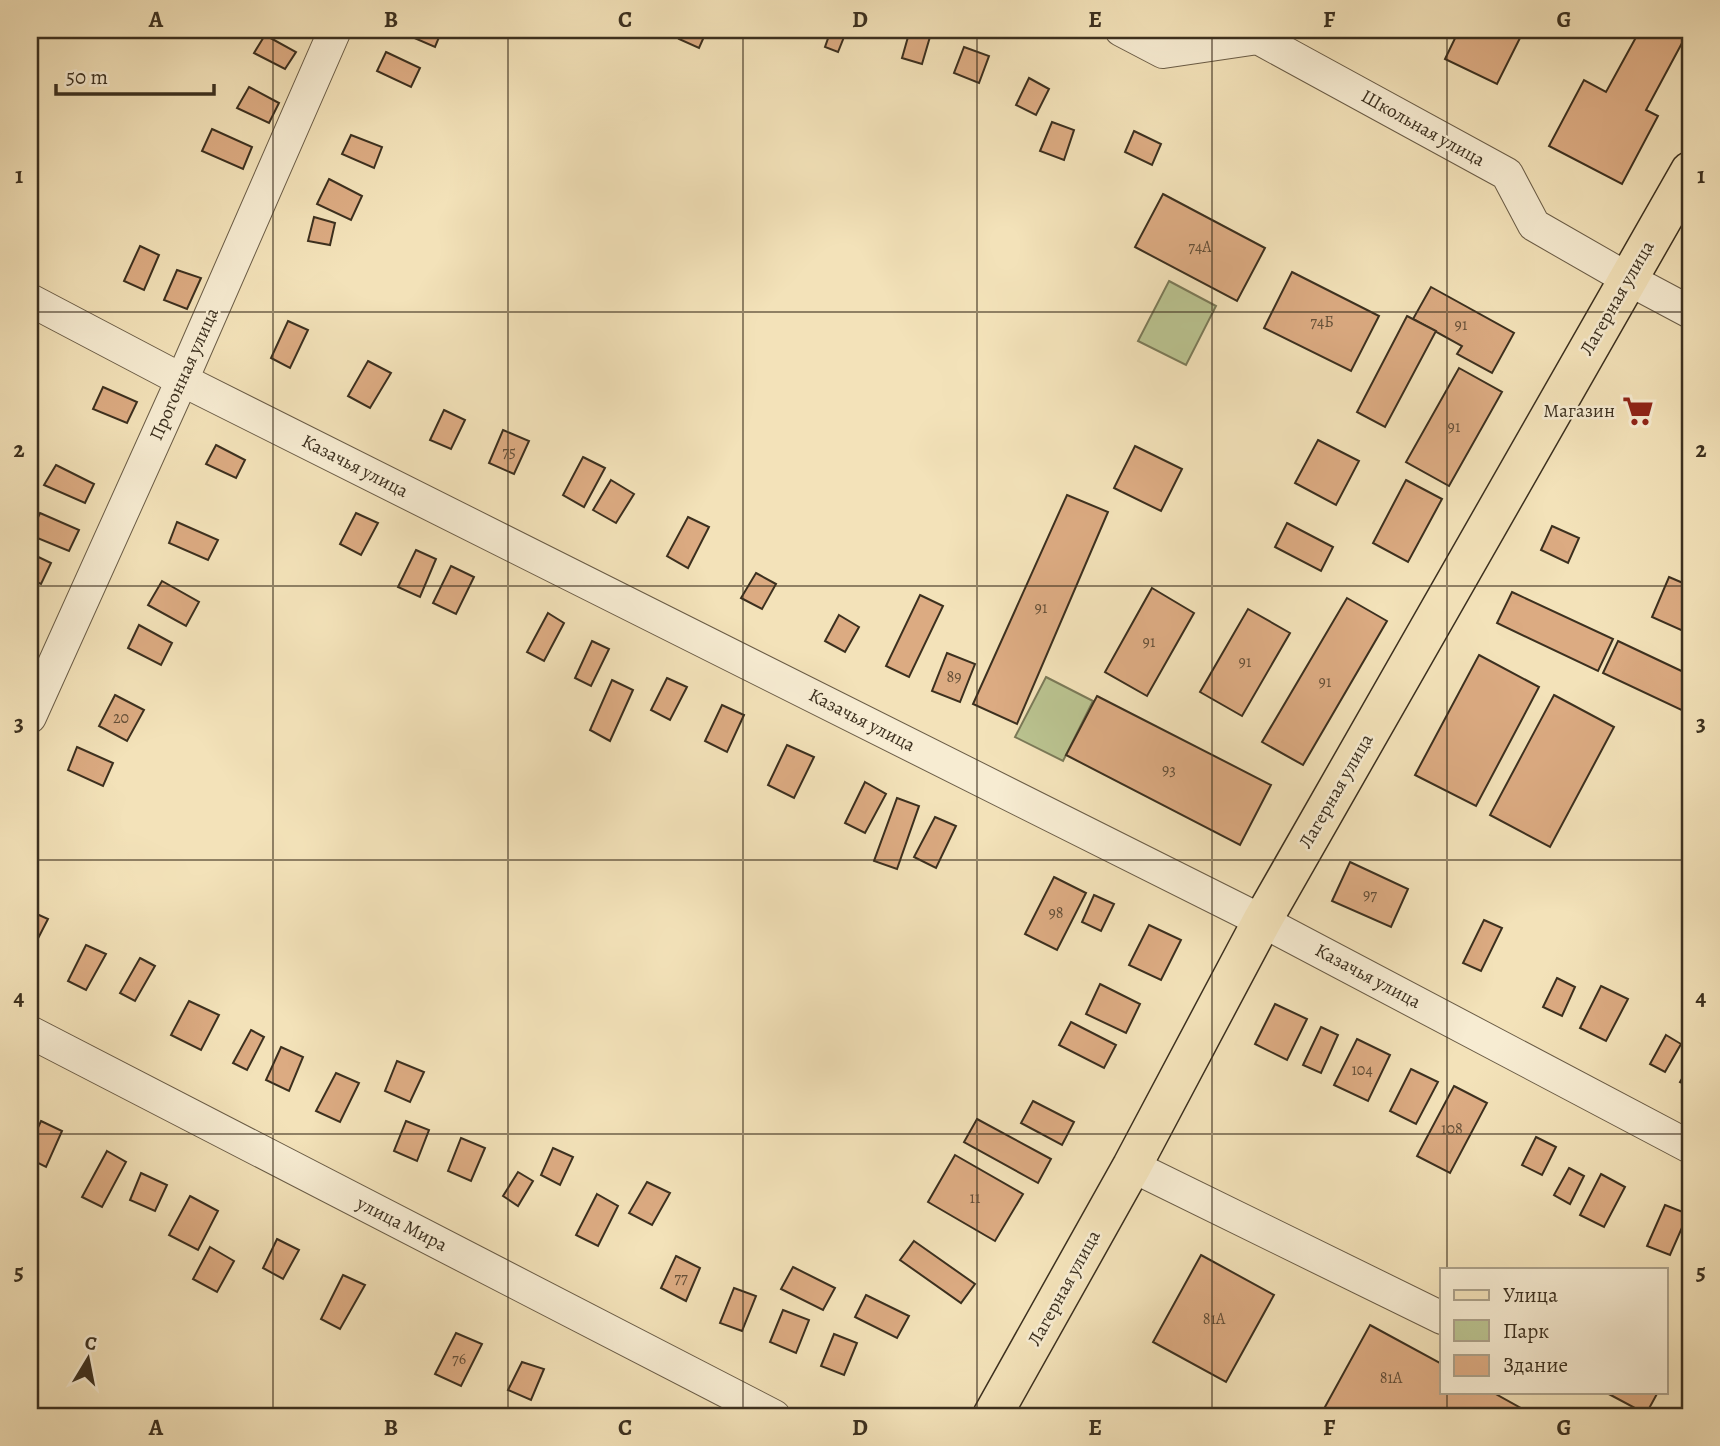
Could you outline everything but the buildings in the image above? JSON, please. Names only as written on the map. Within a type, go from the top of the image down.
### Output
[{"type":"main road","name":"Лагерная улица","points":[[992,1416],[1132,1166],[1262,921],[1690,171]]},
{"type":"street","name":"Прогонная улица","points":[[30,717],[182,380],[335,30]]},
{"type":"street","name":"Школьная улица","points":[[1121,30],[1163,52],[1258,38],[1507,174],[1534,225],[1690,312]]},
{"type":"street","name":"Казачья улица","points":[[30,300],[182,380],[1262,921],[1690,1147]]},
{"type":"street","name":"улица Мира","points":[[30,1032],[774,1416]]},
{"type":"street","points":[[1132,1166],[1440,1317]]},
{"type":"green space","points":[[1169,281],[1216,306],[1186,365],[1138,341]]},
{"type":"green space","points":[[1046,677],[1093,701],[1063,761],[1015,737]]},
{"type":"place","name":"Магазин","points":[[1638,411]]}]
